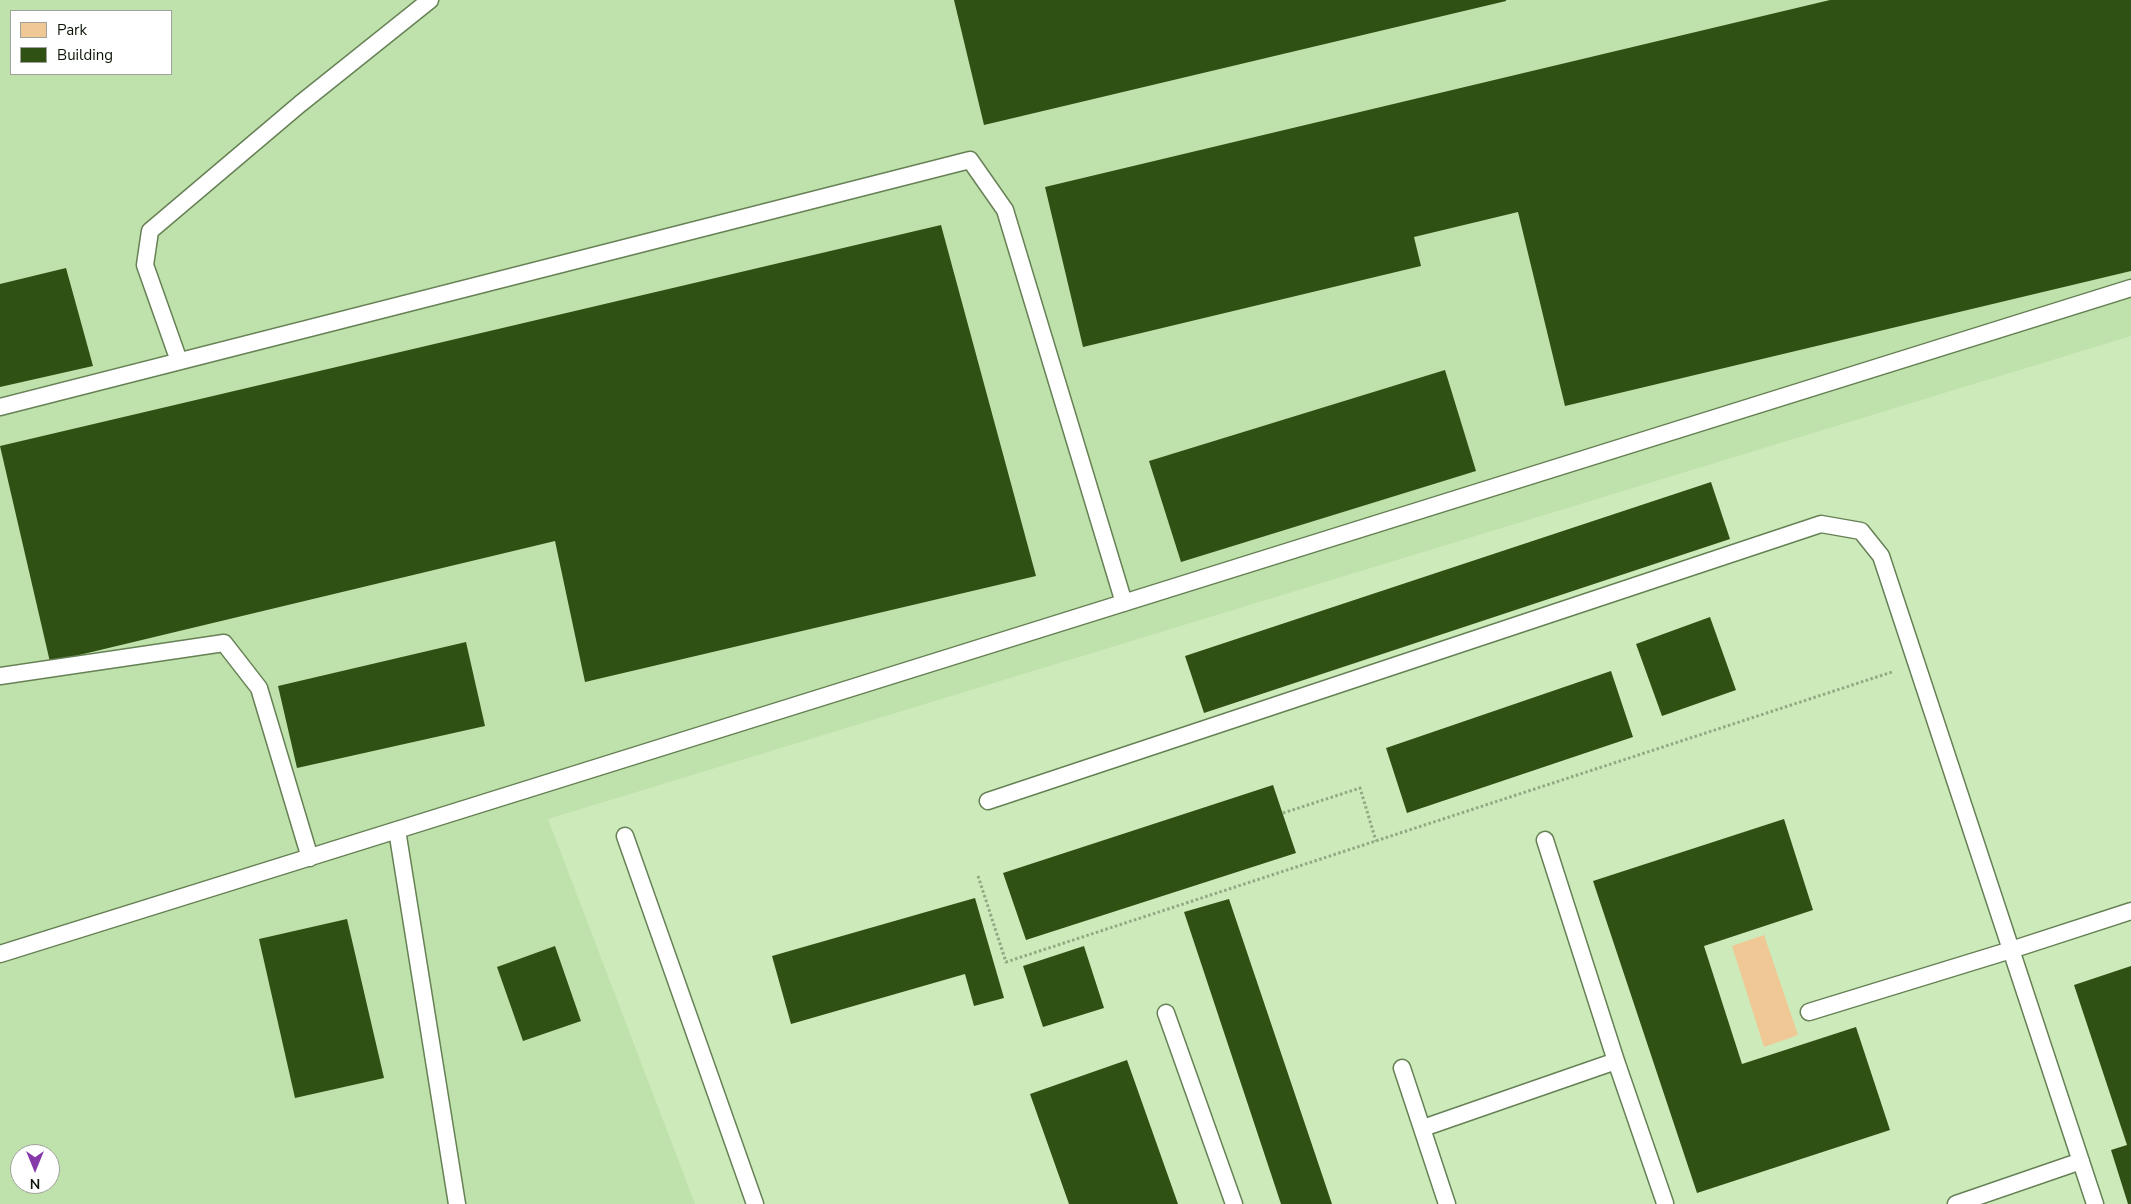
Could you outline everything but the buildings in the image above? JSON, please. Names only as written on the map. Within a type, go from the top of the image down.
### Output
[{"type":"lane","points":[[178,361],[145,265],[150,231],[300,104],[430,0]]},
{"type":"lane","points":[[0,406],[970,160],[1005,210],[1124,603]]},
{"type":"lane","points":[[0,954],[2131,288]]},
{"type":"lane","points":[[988,801],[1821,524],[1861,531],[1881,556],[2095,1204]]},
{"type":"lane","points":[[0,676],[224,643],[258,688],[310,858]]},
{"type":"lane","points":[[397,830],[457,1204]]},
{"type":"lane","points":[[625,836],[755,1204]]},
{"type":"lane","points":[[1545,840],[1616,1061],[1665,1203]]},
{"type":"lane","points":[[1809,1012],[2131,911]]},
{"type":"lane","points":[[1166,1013],[1234,1204]]},
{"type":"lane","points":[[1423,1128],[1616,1061]]},
{"type":"lane","points":[[1402,1068],[1447,1204]]},
{"type":"lane","points":[[1956,1204],[2081,1161]]},
{"type":"path","points":[[978,876],[1006,962],[1916,664]]},
{"type":"path","points":[[1283,813],[1360,788],[1376,841]]},
{"type":"shaded area","points":[[0,0],[2131,0],[2131,336],[548,819],[695,1204],[0,1204]]},
{"type":"green space","points":[[1764,935],[1798,1035],[1764,1047],[1732,946]]}]
